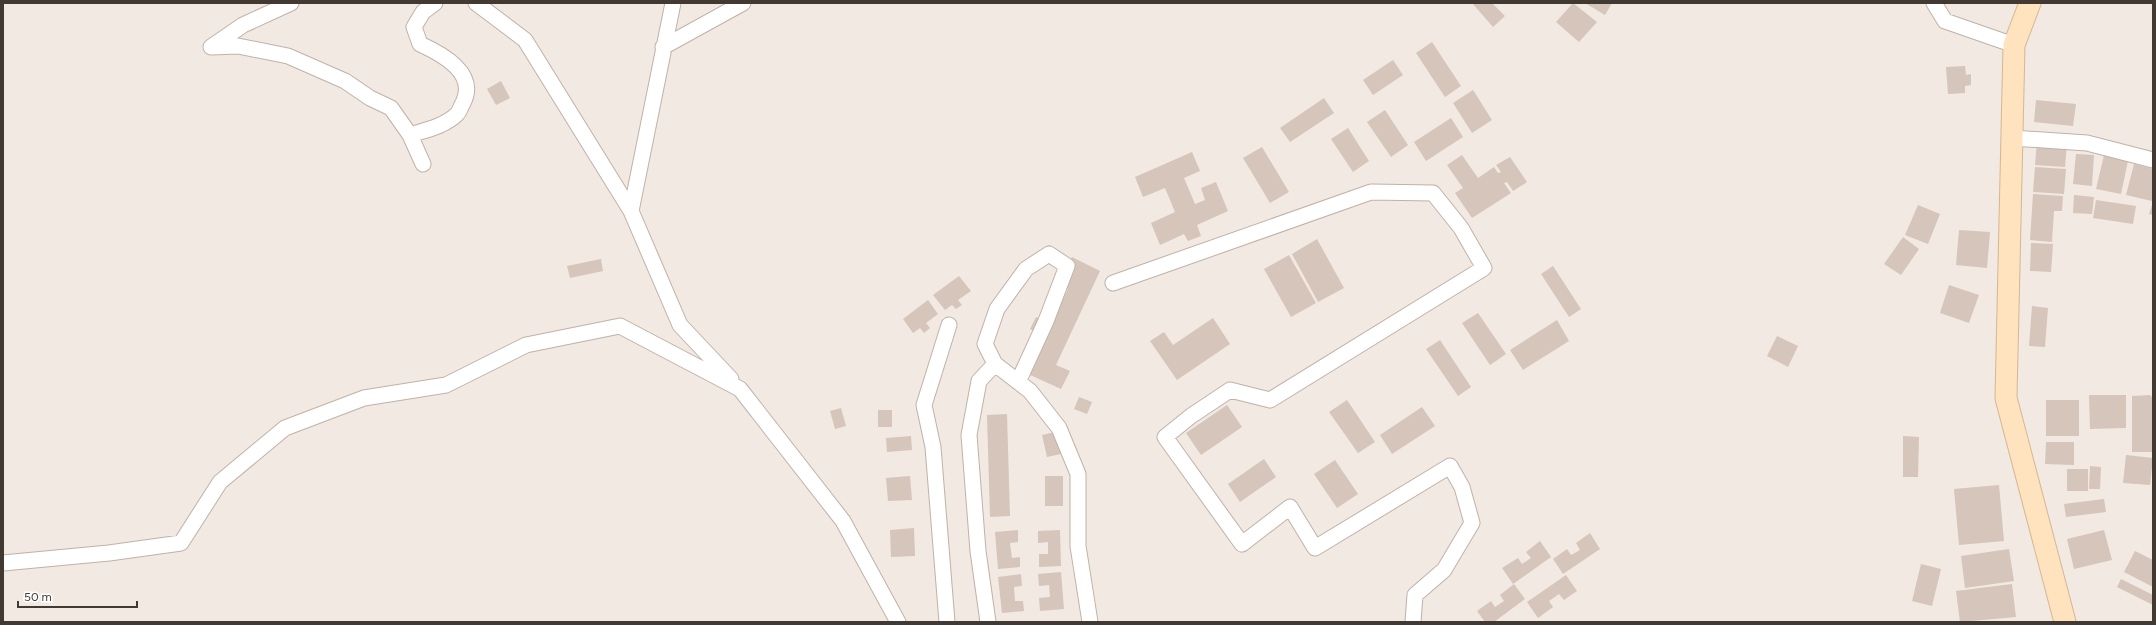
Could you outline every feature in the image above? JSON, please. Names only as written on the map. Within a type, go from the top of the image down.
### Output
[{"type":"street","points":[[291,3],[243,25],[211,47],[238,46],[288,56],[344,81],[370,98],[391,108],[410,136],[423,164]]},
{"type":"street","points":[[410,136],[440,125],[458,113],[466,96],[465,79],[454,63],[438,52],[420,44],[414,28],[423,12],[436,3]]},
{"type":"street","points":[[476,3],[526,40],[631,212],[680,325],[740,389],[843,521],[898,622]]},
{"type":"street","points":[[631,212],[673,3]]},
{"type":"street","points":[[663,47],[743,3]]},
{"type":"street","points":[[1934,3],[1945,20],[2014,45]]},
{"type":"street","points":[[2030,3],[2014,45],[2006,398],[2065,622]]},
{"type":"street","points":[[2012,138],[2087,143],[2153,160]]},
{"type":"street","points":[[1113,283],[1371,192],[1433,193],[1461,228],[1484,268],[1270,400],[1230,390],[1191,416],[1165,436],[1242,544],[1290,507],[1315,548],[1450,466],[1462,487],[1472,523],[1444,570],[1415,595],[1413,622]]},
{"type":"street","points":[[1018,382],[1046,322],[1067,266],[1049,254],[1026,269],[997,309],[985,344],[996,364],[1018,382],[1030,391],[1059,428],[1078,474],[1078,546],[1087,622]]},
{"type":"street","points":[[947,622],[933,447],[924,405],[949,325]]},
{"type":"street","points":[[3,563],[110,553],[181,543],[220,482],[285,428],[364,398],[446,384],[526,345],[620,326],[740,389]]},
{"type":"street","points":[[988,622],[978,551],[969,436],[979,381],[996,364]]},
{"type":"building","points":[[1472,3],[1492,3],[1505,16],[1493,27]]},
{"type":"building","points":[[1573,3],[1597,22],[1579,42],[1556,22]]},
{"type":"building","points":[[1585,3],[1612,3],[1605,15]]},
{"type":"building","points":[[1432,42],[1461,86],[1445,97],[1416,53]]},
{"type":"building","points":[[1393,60],[1403,75],[1373,95],[1363,80]]},
{"type":"building","points":[[1965,66],[1966,75],[1971,74],[1971,85],[1965,86],[1965,93],[1948,94],[1946,67]]},
{"type":"building","points":[[501,81],[510,98],[496,105],[487,89]]},
{"type":"building","points":[[1473,90],[1492,120],[1472,133],[1453,103]]},
{"type":"building","points":[[1324,98],[1334,113],[1290,142],[1280,128]]},
{"type":"building","points":[[2036,100],[2076,104],[2073,126],[2034,122]]},
{"type":"building","points":[[1385,110],[1408,145],[1391,157],[1367,122]]},
{"type":"building","points":[[1451,118],[1463,137],[1426,161],[1414,142]]},
{"type":"building","points":[[1348,128],[1369,161],[1353,172],[1331,139]]},
{"type":"building","points":[[2037,141],[2067,143],[2065,167],[2035,165]]},
{"type":"building","points":[[1262,147],[1289,192],[1270,203],[1243,158]]},
{"type":"building","points":[[2105,151],[2129,156],[2121,194],[2096,189]]},
{"type":"building","points":[[1192,152],[1200,171],[1184,178],[1195,204],[1205,200],[1201,188],[1216,182],[1228,211],[1197,225],[1201,236],[1188,241],[1184,234],[1160,245],[1151,223],[1175,212],[1165,188],[1143,197],[1135,177]]},
{"type":"building","points":[[2076,154],[2094,155],[2092,186],[2073,184]]},
{"type":"building","points":[[1462,155],[1478,178],[1494,167],[1498,173],[1501,172],[1496,165],[1510,157],[1527,182],[1513,191],[1507,182],[1504,183],[1511,193],[1472,218],[1455,193],[1463,188],[1447,165]]},
{"type":"building","points":[[2134,164],[2153,169],[2152,201],[2126,195]]},
{"type":"building","points":[[2035,167],[2066,169],[2064,194],[2033,192]]},
{"type":"building","points":[[2033,194],[2063,196],[2062,211],[2054,211],[2052,242],[2030,240]]},
{"type":"building","points":[[2074,195],[2094,197],[2092,214],[2073,213]]},
{"type":"building","points":[[2096,200],[2136,206],[2133,224],[2093,218]]},
{"type":"building","points":[[2153,202],[2153,215],[2149,214]]},
{"type":"building","points":[[1918,205],[1940,214],[1928,244],[1905,235]]},
{"type":"building","points":[[1959,230],[1990,232],[1987,268],[1956,265]]},
{"type":"building","points":[[1903,237],[1919,249],[1901,275],[1884,264]]},
{"type":"building","points":[[1317,239],[1344,288],[1318,302],[1292,254]]},
{"type":"building","points":[[2031,243],[2053,244],[2051,272],[2030,271]]},
{"type":"building","points":[[1289,255],[1316,303],[1291,317],[1264,269]]},
{"type":"building","points":[[1072,257],[1100,271],[1056,365],[1070,371],[1061,389],[1028,374],[1046,337],[1030,329],[1036,317],[1051,324],[1068,289],[1059,285]]},
{"type":"building","points":[[601,259],[603,271],[570,278],[567,266]]},
{"type":"building","points":[[1553,266],[1581,309],[1569,317],[1541,274]]},
{"type":"building","points":[[959,276],[971,291],[958,300],[962,305],[956,309],[952,305],[945,310],[933,295]]},
{"type":"building","points":[[1949,285],[1979,295],[1969,323],[1940,313]]},
{"type":"building","points":[[928,300],[938,314],[926,323],[930,328],[924,333],[920,328],[913,333],[903,319]]},
{"type":"building","points":[[2032,306],[2048,308],[2045,347],[2029,346]]},
{"type":"building","points":[[1478,313],[1506,354],[1490,365],[1462,323]]},
{"type":"building","points":[[1213,318],[1230,344],[1177,380],[1150,341],[1164,332],[1173,345]]},
{"type":"building","points":[[1557,320],[1569,341],[1523,370],[1510,350]]},
{"type":"building","points":[[1777,336],[1798,346],[1788,367],[1767,356]]},
{"type":"building","points":[[1440,340],[1471,387],[1458,396],[1426,349]]},
{"type":"building","points":[[2089,395],[2126,395],[2126,428],[2090,429]]},
{"type":"building","points":[[2150,395],[2153,398],[2153,452],[2132,452],[2132,396]]},
{"type":"building","points":[[1079,397],[1092,402],[1087,414],[1074,409]]},
{"type":"building","points":[[1347,400],[1375,442],[1358,453],[1329,412]]},
{"type":"building","points":[[2046,400],[2079,400],[2079,436],[2046,436]]},
{"type":"building","points":[[1227,405],[1242,427],[1201,455],[1186,433]]},
{"type":"building","points":[[1422,407],[1435,426],[1392,454],[1380,435]]},
{"type":"building","points":[[841,408],[846,426],[835,429],[830,411]]},
{"type":"building","points":[[878,410],[892,410],[892,427],[878,427]]},
{"type":"building","points":[[1007,414],[1010,516],[990,517],[987,415]]},
{"type":"building","points":[[1055,432],[1061,454],[1047,457],[1042,435]]},
{"type":"building","points":[[911,436],[912,450],[887,452],[886,438]]},
{"type":"building","points":[[1903,436],[1919,437],[1918,477],[1903,477]]},
{"type":"building","points":[[2046,442],[2074,442],[2074,465],[2045,464]]},
{"type":"building","points":[[2126,455],[2153,458],[2150,485],[2123,483]]},
{"type":"building","points":[[1264,459],[1276,477],[1240,502],[1228,484]]},
{"type":"building","points":[[1335,460],[1358,494],[1337,508],[1314,474]]},
{"type":"building","points":[[2090,466],[2101,467],[2100,489],[2089,489]]},
{"type":"building","points":[[2067,469],[2088,469],[2088,491],[2067,491]]},
{"type":"building","points":[[910,476],[912,500],[888,501],[886,478]]},
{"type":"building","points":[[1045,476],[1063,476],[1063,506],[1045,506]]},
{"type":"building","points":[[1999,485],[2004,541],[1959,545],[1954,489]]},
{"type":"building","points":[[2104,499],[2106,512],[2066,517],[2064,504]]},
{"type":"building","points":[[914,528],[915,556],[891,557],[890,530]]},
{"type":"building","points":[[1018,530],[1018,542],[1010,543],[1012,558],[1020,557],[1020,567],[998,569],[995,532]]},
{"type":"building","points":[[1060,530],[1061,566],[1039,567],[1039,554],[1048,554],[1048,542],[1038,543],[1038,531]]},
{"type":"building","points":[[2104,530],[2112,560],[2074,569],[2067,539]]},
{"type":"building","points":[[1590,533],[1600,549],[1563,574],[1553,559],[1567,549],[1571,555],[1580,550],[1576,543]]},
{"type":"building","points":[[1540,541],[1551,557],[1513,584],[1502,568],[1518,558],[1522,564],[1531,558],[1526,552]]},
{"type":"building","points":[[2009,549],[2014,581],[1965,588],[1961,556]]},
{"type":"building","points":[[2135,551],[2153,560],[2153,587],[2124,572]]},
{"type":"building","points":[[1921,564],[1941,569],[1932,606],[1912,601]]},
{"type":"building","points":[[1061,572],[1064,609],[1040,611],[1039,598],[1050,597],[1049,585],[1039,586],[1038,574]]},
{"type":"building","points":[[1021,574],[1022,586],[1014,587],[1015,601],[1023,601],[1024,611],[1002,613],[998,577]]},
{"type":"building","points":[[1566,575],[1577,591],[1564,600],[1559,594],[1549,601],[1553,607],[1538,618],[1527,602]]},
{"type":"building","points":[[2121,579],[2153,595],[2153,605],[2117,587]]},
{"type":"building","points":[[1514,584],[1525,599],[1494,622],[1485,622],[1477,611],[1491,601],[1495,607],[1504,601],[1500,595]]},
{"type":"building","points":[[2012,584],[2016,617],[1960,622],[1956,591]]}]
